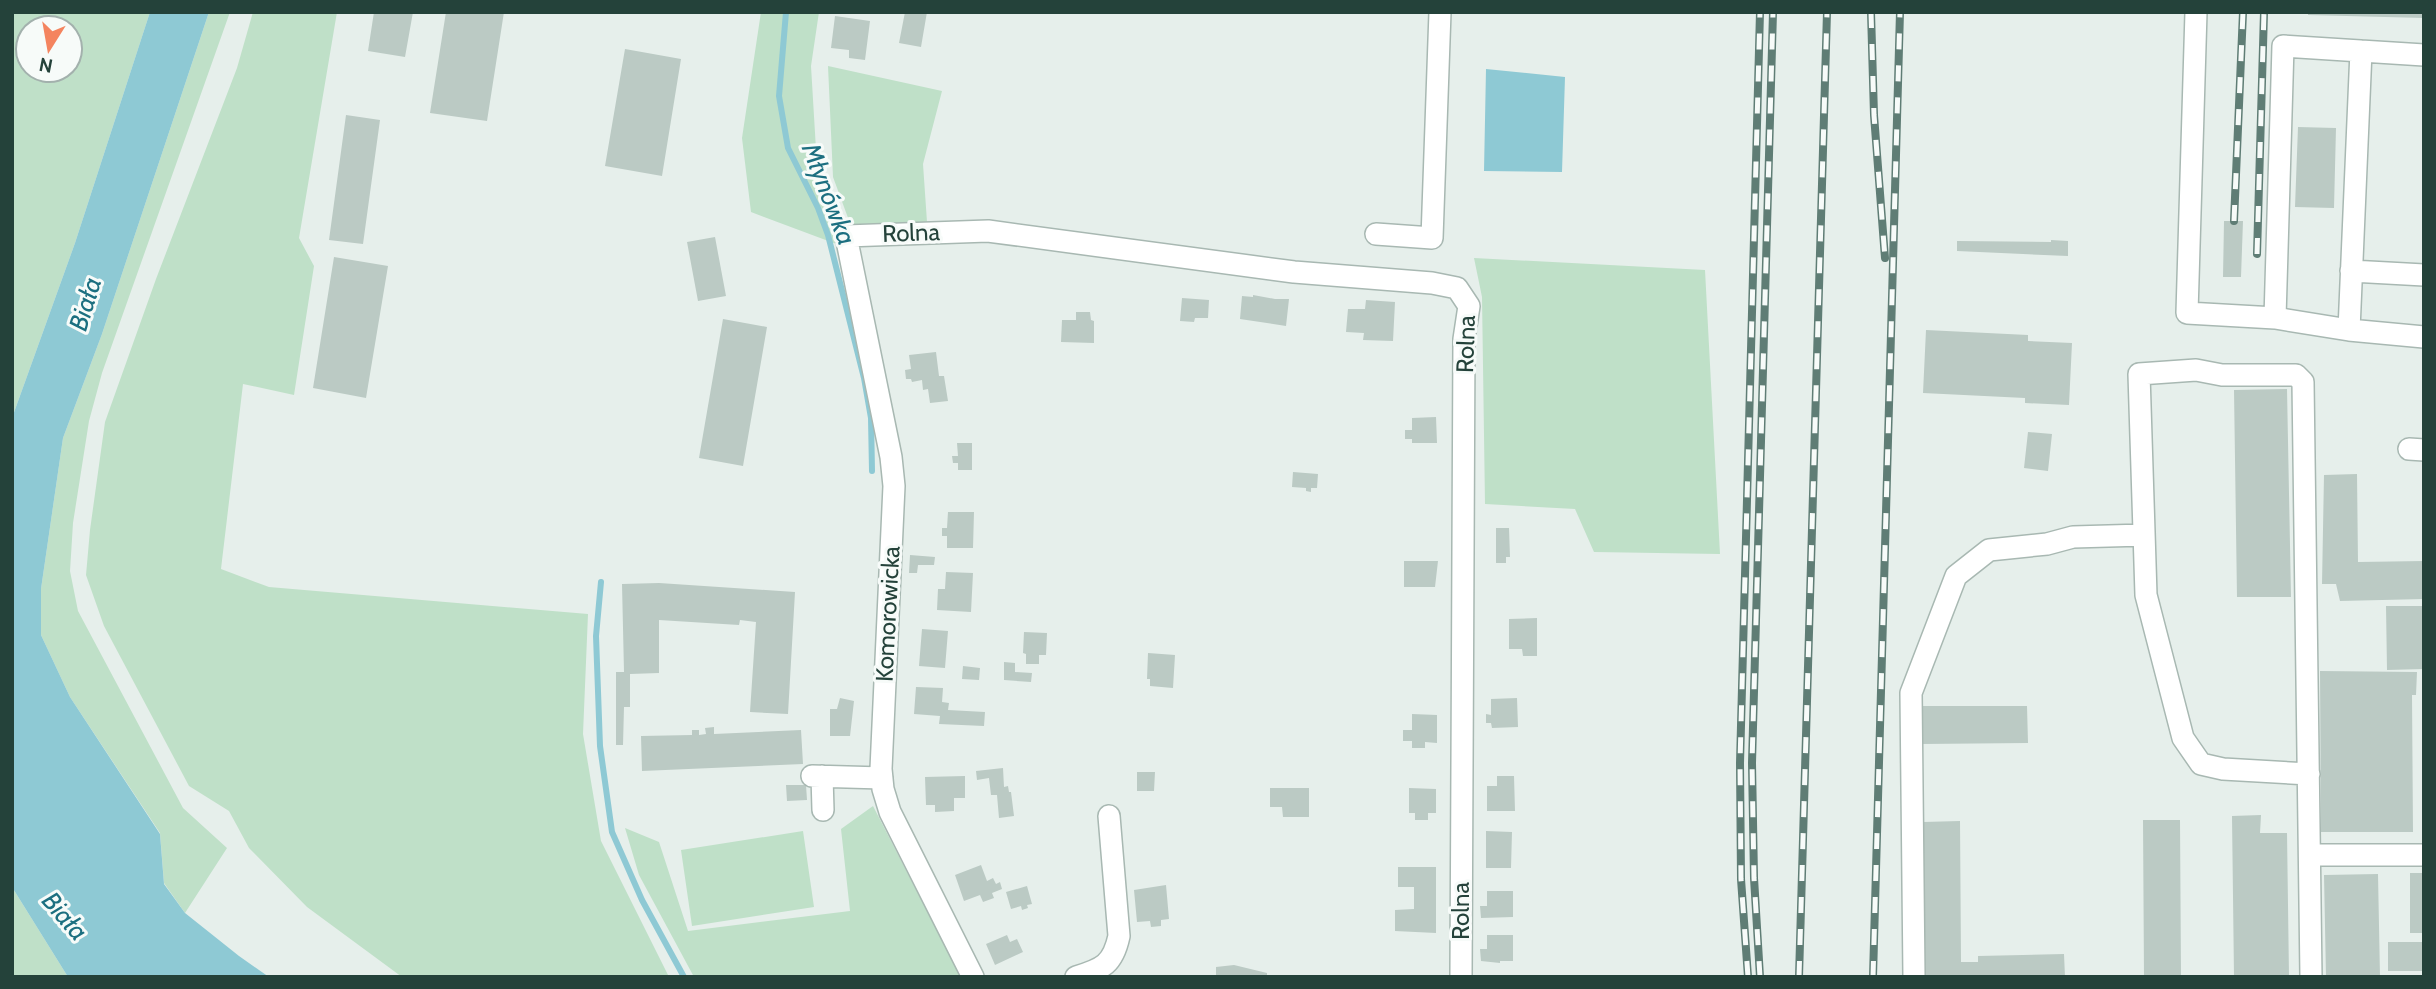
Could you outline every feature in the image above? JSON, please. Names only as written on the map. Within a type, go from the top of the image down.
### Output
[{"type":"street","points":[[1376,234],[1432,238],[1440,12]]},
{"type":"street","points":[[2196,12],[2187,313],[2275,318],[2349,330],[2424,337]]},
{"type":"street","points":[[2275,318],[2283,46],[2424,55]]},
{"type":"street","points":[[2349,330],[2361,51]]},
{"type":"street","name":"Rolna","points":[[846,236],[988,231],[1294,272],[1432,283],[1457,288],[1468,306],[1464,339],[1461,977]]},
{"type":"street","name":"Komorowicka","points":[[846,236],[891,457],[894,486],[882,778],[890,811],[973,977]]},
{"type":"street","points":[[2351,271],[2424,275]]},
{"type":"street","points":[[2309,774],[2223,769],[2202,764],[2182,738],[2146,595],[2139,374],[2196,370],[2222,375],[2296,375],[2303,382],[2309,774],[2311,977]]},
{"type":"street","points":[[1914,977],[1911,693],[1956,576],[1989,550],[2047,544],[2073,537],[2144,535]]},
{"type":"street","points":[[823,810],[817,776],[882,778]]},
{"type":"street","points":[[1076,977],[1104,966],[1115,954],[1119,936],[1109,817]]},
{"type":"street","points":[[2310,855],[2424,855]]},
{"type":"green space","points":[[12,12],[150,12],[75,243],[12,418]]},
{"type":"green space","points":[[209,12],[230,12],[102,373],[89,421],[73,523],[70,571],[78,611],[183,808],[227,848],[185,913],[164,883],[160,833],[70,697],[41,635],[41,589],[63,438],[102,334]]},
{"type":"green space","points":[[253,12],[337,12],[299,238],[314,266],[294,395],[243,384],[221,569],[269,587],[588,614],[583,734],[601,841],[668,975],[402,977],[307,907],[249,848],[229,811],[189,786],[104,626],[86,575],[105,422],[156,279],[237,68]]},
{"type":"green space","points":[[761,12],[819,12],[811,66],[818,183],[839,245],[751,212],[742,138]]},
{"type":"green space","points":[[828,66],[942,91],[923,164],[927,222],[851,226],[833,177]]},
{"type":"green space","points":[[1474,258],[1705,270],[1720,554],[1594,552],[1575,509],[1485,504],[1482,297]]},
{"type":"green space","points":[[873,806],[961,977],[694,977],[639,875],[625,828],[659,842],[688,931],[850,911],[841,829]]},
{"type":"green space","points":[[803,831],[814,907],[692,926],[681,850]]},
{"type":"green space","points":[[12,887],[68,977],[12,977]]},
{"type":"water","name":"Biała","points":[[150,12],[209,12],[102,334],[63,438],[41,589],[41,635],[70,697],[160,834],[164,884],[185,913],[269,977],[68,977],[12,887],[12,418],[75,243]]},
{"type":"water","points":[[1486,69],[1565,77],[1562,172],[1484,171]]},
{"type":"building","points":[[374,12],[413,12],[405,57],[368,51]]},
{"type":"building","points":[[446,12],[504,12],[487,121],[430,113]]},
{"type":"building","points":[[905,12],[927,12],[921,47],[899,43]]},
{"type":"building","points":[[2308,12],[2424,12],[2424,18],[2308,15]]},
{"type":"building","points":[[835,16],[870,21],[865,60],[849,58],[849,50],[831,48]]},
{"type":"building","points":[[625,49],[681,59],[662,176],[605,166]]},
{"type":"building","points":[[346,115],[380,120],[363,244],[329,240]]},
{"type":"building","points":[[2298,127],[2336,128],[2334,208],[2295,207]]},
{"type":"building","points":[[2224,221],[2243,221],[2241,277],[2223,277]]},
{"type":"building","points":[[715,237],[726,296],[698,301],[687,242]]},
{"type":"building","points":[[1957,241],[2068,241],[2068,256],[1957,251]]},
{"type":"building","points":[[334,257],[388,266],[366,398],[313,388]]},
{"type":"building","points":[[1242,296],[1289,299],[1286,326],[1240,319]]},
{"type":"building","points":[[1182,298],[1209,300],[1208,318],[1195,318],[1194,322],[1180,321]]},
{"type":"building","points":[[1366,300],[1395,302],[1393,341],[1363,340],[1364,333],[1346,332],[1348,309],[1365,309]]},
{"type":"building","points":[[1076,312],[1090,312],[1091,320],[1094,321],[1094,343],[1061,342],[1062,320],[1076,320]]},
{"type":"building","points":[[723,319],[767,327],[743,466],[699,458]]},
{"type":"building","points":[[1926,330],[2028,335],[2028,341],[2072,343],[2069,405],[2025,403],[2025,398],[1923,393]]},
{"type":"building","points":[[936,352],[939,376],[944,376],[948,401],[930,403],[928,389],[923,390],[922,380],[912,382],[911,379],[906,379],[905,370],[911,369],[909,355]]},
{"type":"building","points":[[2287,389],[2291,597],[2237,597],[2234,390]]},
{"type":"building","points":[[1436,417],[1437,443],[1412,443],[1412,439],[1405,439],[1405,430],[1412,430],[1412,418]]},
{"type":"building","points":[[2028,432],[2052,434],[2048,471],[2024,468]]},
{"type":"building","points":[[957,443],[972,443],[972,470],[958,470],[958,463],[953,463],[952,456],[958,456]]},
{"type":"building","points":[[1293,472],[1318,474],[1317,488],[1311,488],[1311,492],[1306,491],[1306,488],[1292,487]]},
{"type":"building","points":[[2357,474],[2358,562],[2424,561],[2424,599],[2340,601],[2336,584],[2322,584],[2324,475]]},
{"type":"building","points":[[948,512],[974,512],[973,548],[947,548],[947,536],[942,536],[942,528],[947,528]]},
{"type":"building","points":[[1496,528],[1509,528],[1510,557],[1506,557],[1506,563],[1496,563]]},
{"type":"building","points":[[910,555],[935,557],[934,565],[918,565],[917,573],[909,573]]},
{"type":"building","points":[[1404,561],[1438,561],[1435,587],[1404,587]]},
{"type":"building","points":[[946,572],[973,573],[971,612],[937,610],[938,589],[945,589]]},
{"type":"building","points":[[659,583],[795,592],[788,714],[750,712],[756,622],[740,620],[739,625],[659,620],[659,673],[630,674],[630,707],[624,707],[623,745],[616,745],[616,672],[624,672],[622,584]]},
{"type":"building","points":[[2386,606],[2424,606],[2424,669],[2387,670]]},
{"type":"building","points":[[1537,618],[1537,656],[1523,656],[1522,649],[1509,649],[1509,619]]},
{"type":"building","points":[[922,629],[948,631],[945,668],[919,666]]},
{"type":"building","points":[[1024,632],[1047,633],[1046,655],[1039,655],[1039,664],[1026,664],[1026,654],[1023,653]]},
{"type":"building","points":[[1148,653],[1175,655],[1173,688],[1150,686],[1150,679],[1147,679]]},
{"type":"building","points":[[1004,662],[1015,663],[1015,672],[1032,673],[1031,682],[1004,680]]},
{"type":"building","points":[[963,666],[980,668],[979,680],[962,679]]},
{"type":"building","points":[[2320,671],[2417,672],[2416,695],[2412,695],[2413,832],[2321,832]]},
{"type":"building","points":[[916,687],[943,688],[942,702],[949,703],[948,710],[985,712],[984,726],[939,724],[940,716],[914,714]]},
{"type":"building","points":[[840,698],[854,701],[850,736],[830,736],[830,709],[837,709]]},
{"type":"building","points":[[1517,698],[1518,727],[1492,728],[1491,723],[1486,723],[1486,714],[1491,715],[1491,699]]},
{"type":"building","points":[[1921,706],[2027,706],[2028,743],[1922,744]]},
{"type":"building","points":[[1412,714],[1437,715],[1437,743],[1425,742],[1425,748],[1412,748],[1412,741],[1403,741],[1403,730],[1412,730]]},
{"type":"building","points":[[714,727],[714,734],[801,730],[803,764],[642,771],[641,736],[692,735],[692,730],[699,730],[699,735],[706,734],[705,728]]},
{"type":"building","points":[[1003,768],[1004,787],[1008,786],[1011,792],[1014,816],[999,818],[997,795],[991,795],[989,778],[977,780],[976,771]]},
{"type":"building","points":[[1137,772],[1155,772],[1154,791],[1137,791]]},
{"type":"building","points":[[965,776],[965,798],[954,798],[954,811],[935,812],[935,805],[926,805],[925,777]]},
{"type":"building","points":[[1497,776],[1514,776],[1515,811],[1487,811],[1487,786],[1497,786]]},
{"type":"building","points":[[786,785],[806,785],[807,800],[787,801]]},
{"type":"building","points":[[1270,788],[1309,788],[1309,817],[1283,817],[1282,807],[1270,807]]},
{"type":"building","points":[[1409,788],[1436,789],[1436,813],[1428,813],[1428,820],[1415,820],[1415,813],[1409,813]]},
{"type":"building","points":[[2261,815],[2260,833],[2287,833],[2289,977],[2234,977],[2232,816]]},
{"type":"building","points":[[2143,820],[2180,820],[2181,977],[2144,977]]},
{"type":"building","points":[[1960,821],[1961,962],[1978,962],[1978,956],[2064,954],[2065,977],[1924,977],[1923,822]]},
{"type":"building","points":[[1486,831],[1512,832],[1511,868],[1486,868]]},
{"type":"building","points":[[981,865],[987,881],[993,878],[996,884],[1000,882],[1002,889],[992,893],[994,898],[983,902],[980,895],[964,901],[955,875]]},
{"type":"building","points":[[1398,867],[1436,867],[1436,933],[1395,931],[1395,910],[1414,909],[1414,887],[1398,887]]},
{"type":"building","points":[[2410,873],[2424,873],[2424,933],[2410,933]]},
{"type":"building","points":[[2378,874],[2380,977],[2326,977],[2324,875]]},
{"type":"building","points":[[1166,885],[1169,919],[1161,920],[1161,926],[1151,927],[1150,921],[1137,922],[1134,890]]},
{"type":"building","points":[[1027,886],[1032,904],[1022,910],[1021,906],[1011,909],[1006,892]]},
{"type":"building","points":[[1487,891],[1513,891],[1513,917],[1481,918],[1480,906],[1487,906]]},
{"type":"building","points":[[1007,935],[1010,942],[1017,939],[1023,952],[995,965],[986,944]]},
{"type":"building","points":[[1487,935],[1513,935],[1513,961],[1481,961],[1480,949],[1487,949]]},
{"type":"building","points":[[2388,942],[2424,942],[2424,971],[2388,971]]},
{"type":"building","points":[[1234,965],[1267,973],[1267,977],[1216,977],[1216,967]]},
{"type":"waterway","name":"Młynówka","points":[[786,12],[779,96],[788,148],[818,208],[828,235],[864,378],[871,418],[872,471]]},
{"type":"waterway","points":[[601,582],[596,636],[600,746],[612,832],[642,900],[684,977]]},
{"type":"railway","points":[[1748,977],[1741,879],[1740,763],[1760,12]]},
{"type":"railway","points":[[1760,977],[1754,878],[1752,763],[1773,12]]},
{"type":"railway","points":[[1799,977],[1827,12]]},
{"type":"railway","points":[[1871,12],[1874,115],[1885,258]]},
{"type":"railway","points":[[1873,977],[1900,12]]},
{"type":"railway","points":[[2234,221],[2243,12]]},
{"type":"railway","points":[[2257,254],[2264,12]]}]
